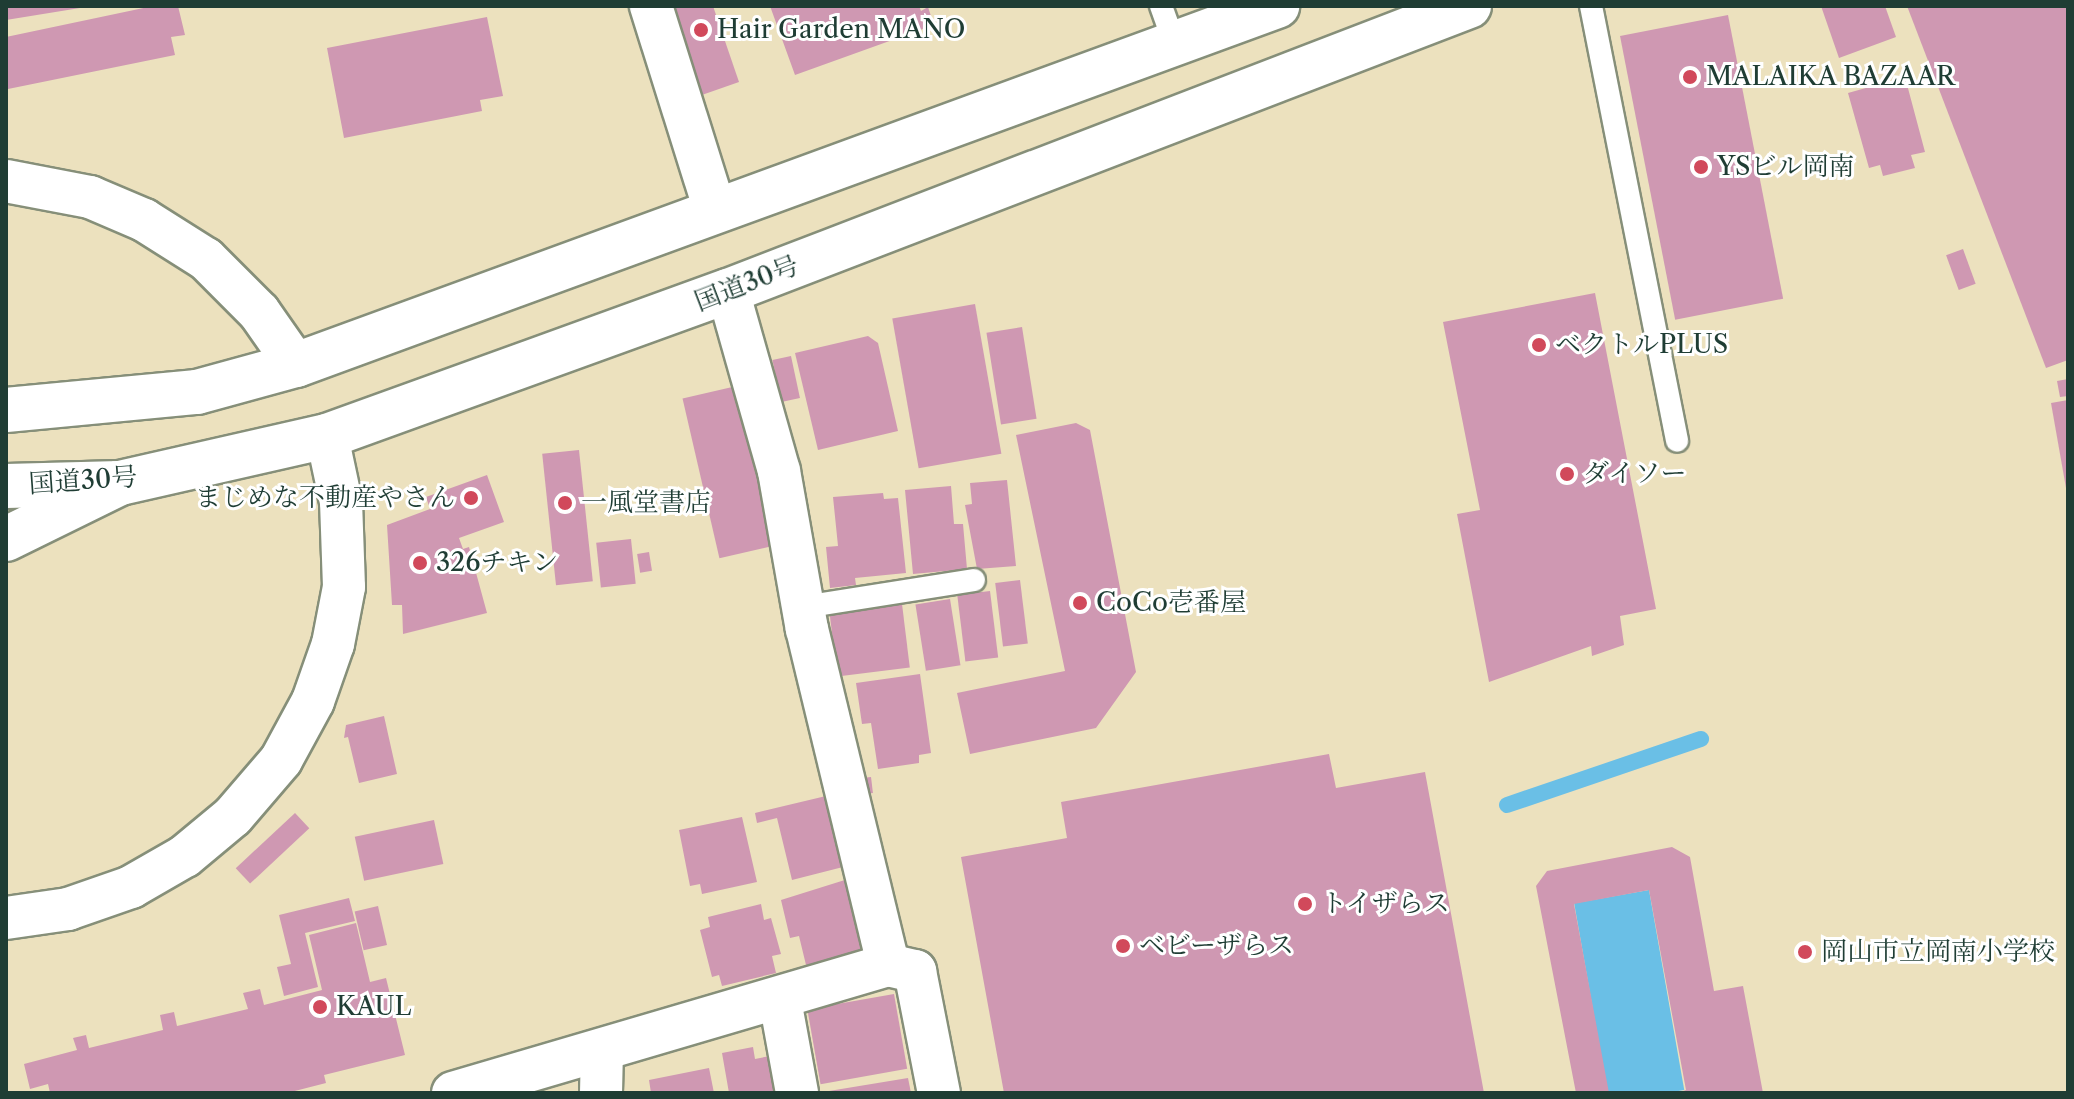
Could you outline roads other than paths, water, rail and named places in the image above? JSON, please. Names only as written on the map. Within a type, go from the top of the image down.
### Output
[{"type":"main road","points":[[6,410],[197,392],[296,365],[1098,73],[1168,26],[1277,6]]},
{"type":"main road","name":"国道30号","points":[[6,486],[120,483],[327,436],[728,291],[1469,6]]},
{"type":"main road","points":[[1098,73],[1122,139]]},
{"type":"main road","points":[[6,539],[120,483]]},
{"type":"street","points":[[651,6],[715,210]]},
{"type":"street","points":[[6,181],[90,197],[144,220],[206,259],[259,312],[296,365]]},
{"type":"street","points":[[728,291],[779,471],[804,607],[888,965]]},
{"type":"street","points":[[6,918],[68,909],[131,887],[185,856],[233,816],[281,760],[313,701],[333,644],[344,587],[341,502],[327,436]]},
{"type":"street","points":[[453,1093],[780,1000],[888,965],[915,971],[939,1093]]},
{"type":"street","points":[[780,1000],[797,1093]]},
{"type":"street","points":[[601,1093],[602,1050]]},
{"type":"lane","points":[[1591,6],[1677,441]]},
{"type":"lane","points":[[804,607],[974,580]]},
{"type":"water","points":[[1649,890],[1684,1090],[1608,1093],[1574,903]]},
{"type":"waterway","points":[[1507,805],[1701,739]]},
{"type":"place","name":"Hair Garden MANO","points":[[701,30]]},
{"type":"place","name":"MALAIKA BAZAAR","points":[[1690,77]]},
{"type":"place","name":"YSビル岡南","points":[[1701,167]]},
{"type":"place","name":"ベクトルPLUS","points":[[1539,345]]},
{"type":"place","name":"ダイソー","points":[[1567,474]]},
{"type":"place","name":"まじめな不動産やさん","points":[[471,498]]},
{"type":"place","name":"一風堂書店","points":[[565,503]]},
{"type":"place","name":"326チキン","points":[[420,563]]},
{"type":"place","name":"CoCo壱番屋","points":[[1080,603]]},
{"type":"place","name":"トイザらス","points":[[1305,904]]},
{"type":"place","name":"ベビーザらス","points":[[1123,946]]},
{"type":"place","name":"岡山市立岡南小学校","points":[[1805,952]]},
{"type":"place","name":"KAUL","points":[[320,1007]]}]
